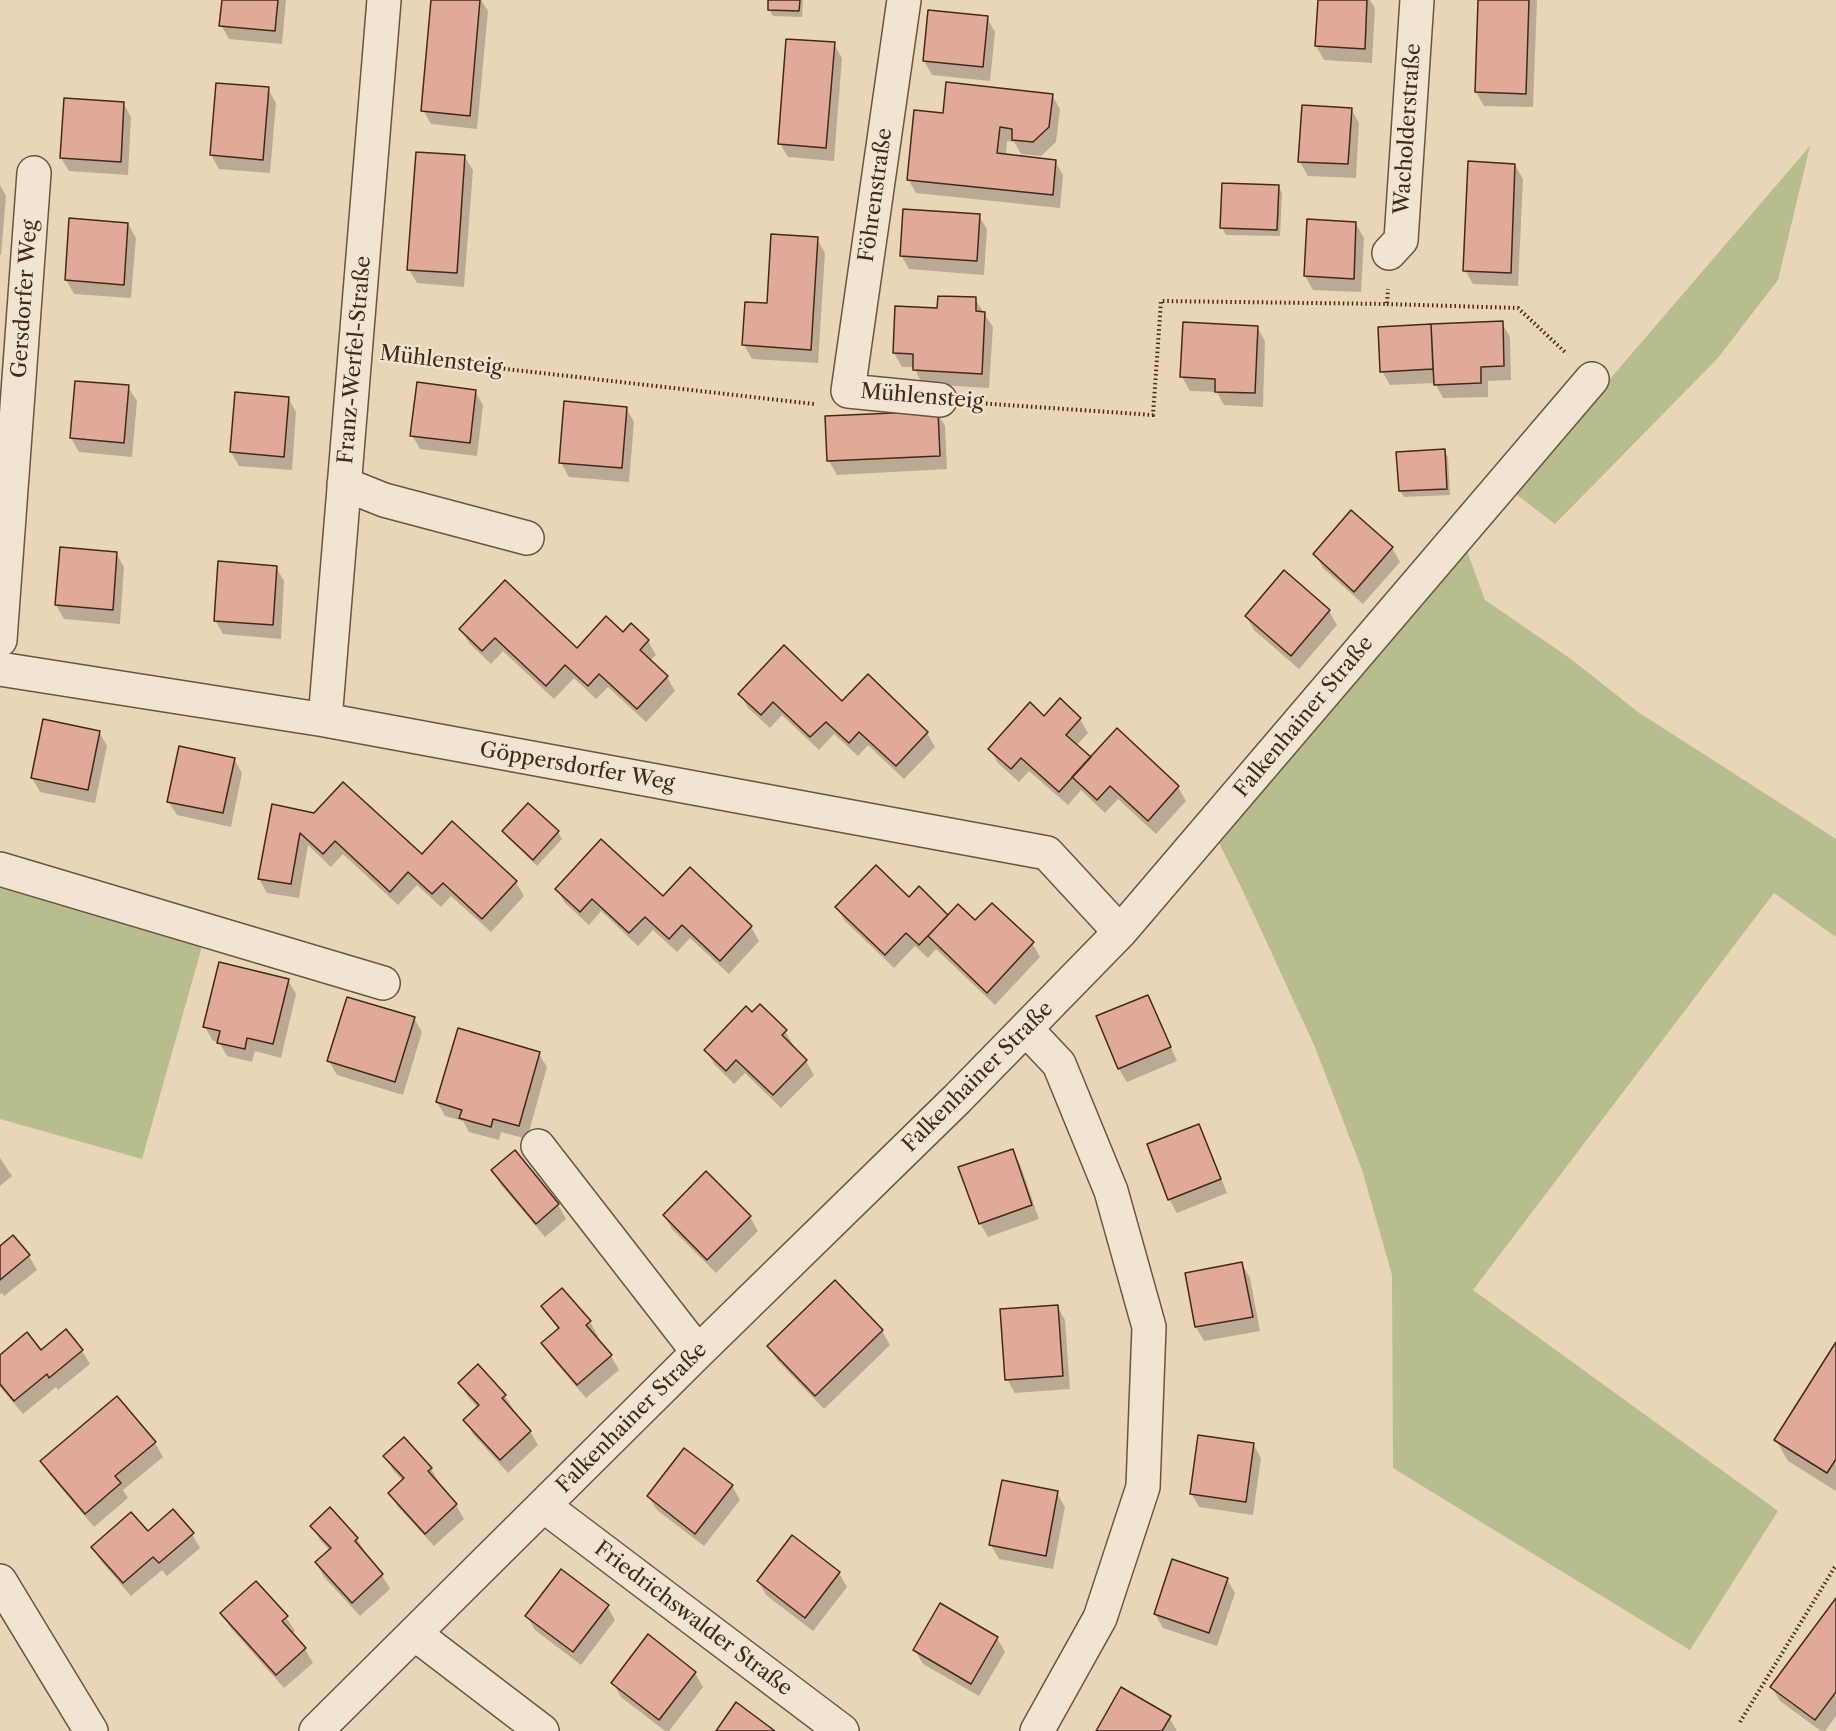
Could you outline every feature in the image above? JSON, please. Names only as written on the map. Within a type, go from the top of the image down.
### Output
[{"type":"street","name":"Franz-Werfel-Straße","points":[[325,720],[384,0]]},
{"type":"street","name":"Föhrenstraße","points":[[848,391],[904,0]]},
{"type":"street","name":"Wacholderstraße","points":[[1389,253],[1401,240],[1417,0]]},
{"type":"street","name":"Gersdorfer Weg","points":[[0,640],[34,173]]},
{"type":"street","name":"Falkenhainer Straße","points":[[316,1731],[957,1099],[1120,932],[1592,379]]},
{"type":"street","name":"Mühlensteig","points":[[848,391],[940,400]]},
{"type":"street","points":[[344,484],[384,500],[526,538]]},
{"type":"street","name":"Göppersdorfer Weg","points":[[0,669],[325,720],[1047,853],[1120,932]]},
{"type":"street","points":[[0,869],[383,983]]},
{"type":"street","points":[[1026,1029],[1059,1064],[1111,1191],[1149,1327],[1143,1488],[1100,1618],[1037,1731]]},
{"type":"street","points":[[538,1146],[698,1352]]},
{"type":"street","name":"Friedrichswalder Straße","points":[[544,1506],[842,1731]]},
{"type":"street","points":[[0,1581],[91,1731]]},
{"type":"street","points":[[415,1634],[542,1731]]},
{"type":"path","points":[[1387,304],[1389,253]]},
{"type":"path","name":"Mühlensteig","points":[[940,400],[1153,415],[1161,301],[1518,308],[1592,379]]},
{"type":"path","name":"Mühlensteig","points":[[356,351],[817,404],[848,391]]},
{"type":"path","points":[[1740,1722],[1836,1565]]},
{"type":"green space","points":[[1810,146],[1778,280],[1717,359],[1555,524],[1513,492]]},
{"type":"green space","points":[[1464,543],[1485,600],[1571,659],[1638,712],[1836,839],[1836,937],[1774,893],[1473,1290],[1778,1511],[1690,1650],[1393,1468],[1392,1275],[1362,1170],[1315,1047],[1216,837]]},
{"type":"green space","points":[[0,885],[203,943],[142,1159],[0,1119]]},
{"type":"building","points":[[222,0],[278,0],[275,31],[219,26]]},
{"type":"building","points":[[431,0],[480,0],[470,116],[421,111]]},
{"type":"building","points":[[768,0],[800,0],[799,11],[768,10]]},
{"type":"building","points":[[1318,0],[1367,0],[1365,49],[1315,46]]},
{"type":"building","points":[[1478,0],[1529,0],[1526,94],[1475,92]]},
{"type":"building","points":[[928,10],[988,16],[983,67],[923,61]]},
{"type":"building","points":[[786,39],[835,42],[826,148],[778,144]]},
{"type":"building","points":[[946,82],[1053,94],[1049,127],[1033,142],[1012,140],[1012,129],[1000,127],[997,153],[1056,160],[1053,195],[907,180],[914,110],[943,113]]},
{"type":"building","points":[[216,83],[269,87],[263,160],[210,155]]},
{"type":"building","points":[[64,98],[124,102],[121,162],[60,158]]},
{"type":"building","points":[[1302,105],[1352,108],[1348,164],[1298,162]]},
{"type":"building","points":[[416,152],[465,155],[457,273],[407,270]]},
{"type":"building","points":[[1468,161],[1515,164],[1511,273],[1463,271]]},
{"type":"building","points":[[1222,183],[1279,185],[1277,230],[1220,228]]},
{"type":"building","points":[[903,209],[980,214],[977,261],[900,256]]},
{"type":"building","points":[[69,218],[128,223],[124,285],[65,280]]},
{"type":"building","points":[[1307,219],[1356,222],[1354,279],[1304,276]]},
{"type":"building","points":[[771,234],[818,237],[811,350],[742,345],[745,302],[767,303]]},
{"type":"building","points":[[938,296],[976,297],[976,311],[985,312],[982,374],[913,370],[913,354],[893,353],[895,306],[937,308]]},
{"type":"building","points":[[1503,321],[1504,366],[1481,367],[1481,383],[1434,385],[1431,324]]},
{"type":"building","points":[[1183,322],[1258,326],[1255,393],[1215,392],[1215,379],[1180,377]]},
{"type":"building","points":[[1431,324],[1433,369],[1380,372],[1378,327]]},
{"type":"building","points":[[75,381],[129,385],[124,443],[70,438]]},
{"type":"building","points":[[417,382],[476,390],[470,443],[410,436]]},
{"type":"building","points":[[235,392],[289,397],[284,457],[230,452]]},
{"type":"building","points":[[564,401],[627,407],[622,468],[559,463]]},
{"type":"building","points":[[938,411],[940,456],[827,461],[825,416]]},
{"type":"building","points":[[1445,449],[1447,489],[1399,491],[1396,452]]},
{"type":"building","points":[[1351,510],[1393,547],[1354,592],[1313,554]]},
{"type":"building","points":[[60,547],[117,552],[113,610],[55,605]]},
{"type":"building","points":[[218,561],[277,566],[273,625],[214,621]]},
{"type":"building","points":[[1284,570],[1330,610],[1291,656],[1245,616]]},
{"type":"building","points":[[505,580],[577,648],[606,616],[623,632],[631,623],[649,640],[640,650],[668,676],[637,709],[599,674],[588,686],[565,665],[546,686],[495,638],[482,651],[459,629]]},
{"type":"building","points":[[784,645],[842,701],[868,674],[928,732],[896,766],[859,732],[849,743],[826,722],[810,737],[773,702],[761,715],[738,694]]},
{"type":"building","points":[[1060,698],[1081,718],[1066,735],[1091,757],[1059,792],[1021,758],[1011,769],[988,749],[1030,702],[1044,716]]},
{"type":"building","points":[[43,719],[100,731],[88,790],[31,778]]},
{"type":"building","points":[[1117,728],[1179,786],[1148,821],[1110,786],[1097,800],[1072,777]]},
{"type":"building","points":[[179,746],[235,758],[223,813],[167,802]]},
{"type":"building","points":[[343,782],[422,854],[452,821],[517,881],[482,919],[443,883],[432,894],[408,872],[390,892],[335,841],[323,854],[300,833],[291,884],[258,879],[272,804],[314,813]]},
{"type":"building","points":[[528,803],[559,831],[533,860],[502,831]]},
{"type":"building","points":[[601,839],[663,896],[690,867],[752,926],[720,961],[682,925],[669,939],[645,917],[629,933],[592,899],[580,912],[555,889]]},
{"type":"building","points":[[876,865],[909,897],[919,886],[948,915],[919,945],[906,933],[885,955],[835,907]]},
{"type":"building","points":[[992,903],[1034,942],[987,993],[928,936],[958,904],[975,920]]},
{"type":"building","points":[[219,962],[289,979],[273,1044],[247,1038],[245,1049],[217,1043],[220,1031],[203,1027]]},
{"type":"building","points":[[1148,995],[1171,1047],[1118,1069],[1096,1016]]},
{"type":"building","points":[[347,997],[415,1017],[395,1082],[327,1061]]},
{"type":"building","points":[[760,1004],[787,1030],[782,1035],[807,1060],[773,1095],[736,1060],[726,1071],[704,1050],[746,1006],[752,1012]]},
{"type":"building","points":[[458,1028],[540,1052],[519,1126],[493,1119],[491,1127],[459,1118],[462,1110],[436,1102]]},
{"type":"building","points":[[1199,1124],[1221,1179],[1168,1200],[1147,1144]]},
{"type":"building","points":[[1013,1149],[1032,1205],[979,1224],[958,1167]]},
{"type":"building","points":[[515,1150],[559,1204],[536,1224],[491,1170]]},
{"type":"building","points":[[706,1171],[751,1216],[707,1260],[663,1215]]},
{"type":"building","points":[[13,1235],[30,1255],[0,1280],[0,1246]]},
{"type":"building","points":[[1242,1262],[1253,1317],[1195,1327],[1185,1273]]},
{"type":"building","points":[[835,1280],[883,1330],[815,1396],[767,1346]]},
{"type":"building","points":[[562,1288],[591,1321],[586,1325],[612,1355],[577,1385],[541,1343],[559,1328],[541,1306]]},
{"type":"building","points":[[1058,1305],[1063,1376],[1005,1380],[1000,1309]]},
{"type":"building","points":[[66,1329],[83,1350],[49,1378],[47,1374],[14,1401],[0,1384],[0,1355],[27,1332],[41,1350]]},
{"type":"building","points":[[1836,1342],[1836,1459],[1827,1473],[1774,1440]]},
{"type":"building","points":[[478,1364],[506,1395],[502,1398],[531,1431],[500,1460],[463,1420],[479,1405],[458,1383]]},
{"type":"building","points":[[117,1396],[156,1442],[115,1476],[121,1483],[85,1514],[40,1461]]},
{"type":"building","points":[[1198,1435],[1254,1443],[1246,1502],[1190,1494]]},
{"type":"building","points":[[404,1437],[432,1468],[428,1471],[457,1504],[425,1534],[388,1493],[404,1478],[383,1456]]},
{"type":"building","points":[[684,1448],[733,1485],[695,1534],[647,1496]]},
{"type":"building","points":[[1002,1480],[1058,1491],[1046,1556],[989,1545]]},
{"type":"building","points":[[330,1507],[358,1538],[355,1541],[383,1574],[352,1603],[315,1562],[331,1548],[310,1526]]},
{"type":"building","points":[[173,1509],[194,1533],[159,1563],[153,1557],[123,1583],[91,1547],[131,1512],[148,1531]]},
{"type":"building","points":[[792,1535],[840,1572],[805,1618],[757,1581]]},
{"type":"building","points":[[1172,1559],[1228,1578],[1209,1633],[1154,1614]]},
{"type":"building","points":[[561,1569],[609,1605],[573,1652],[525,1616]]},
{"type":"building","points":[[256,1581],[288,1616],[282,1621],[306,1648],[276,1675],[220,1613]]},
{"type":"building","points":[[1836,1598],[1836,1692],[1815,1720],[1770,1687]]},
{"type":"building","points":[[940,1603],[998,1637],[971,1684],[913,1650]]},
{"type":"building","points":[[648,1634],[696,1672],[659,1720],[611,1683]]},
{"type":"building","points":[[1121,1687],[1171,1716],[1162,1731],[1096,1731]]},
{"type":"building","points":[[736,1702],[775,1731],[716,1731]]}]
